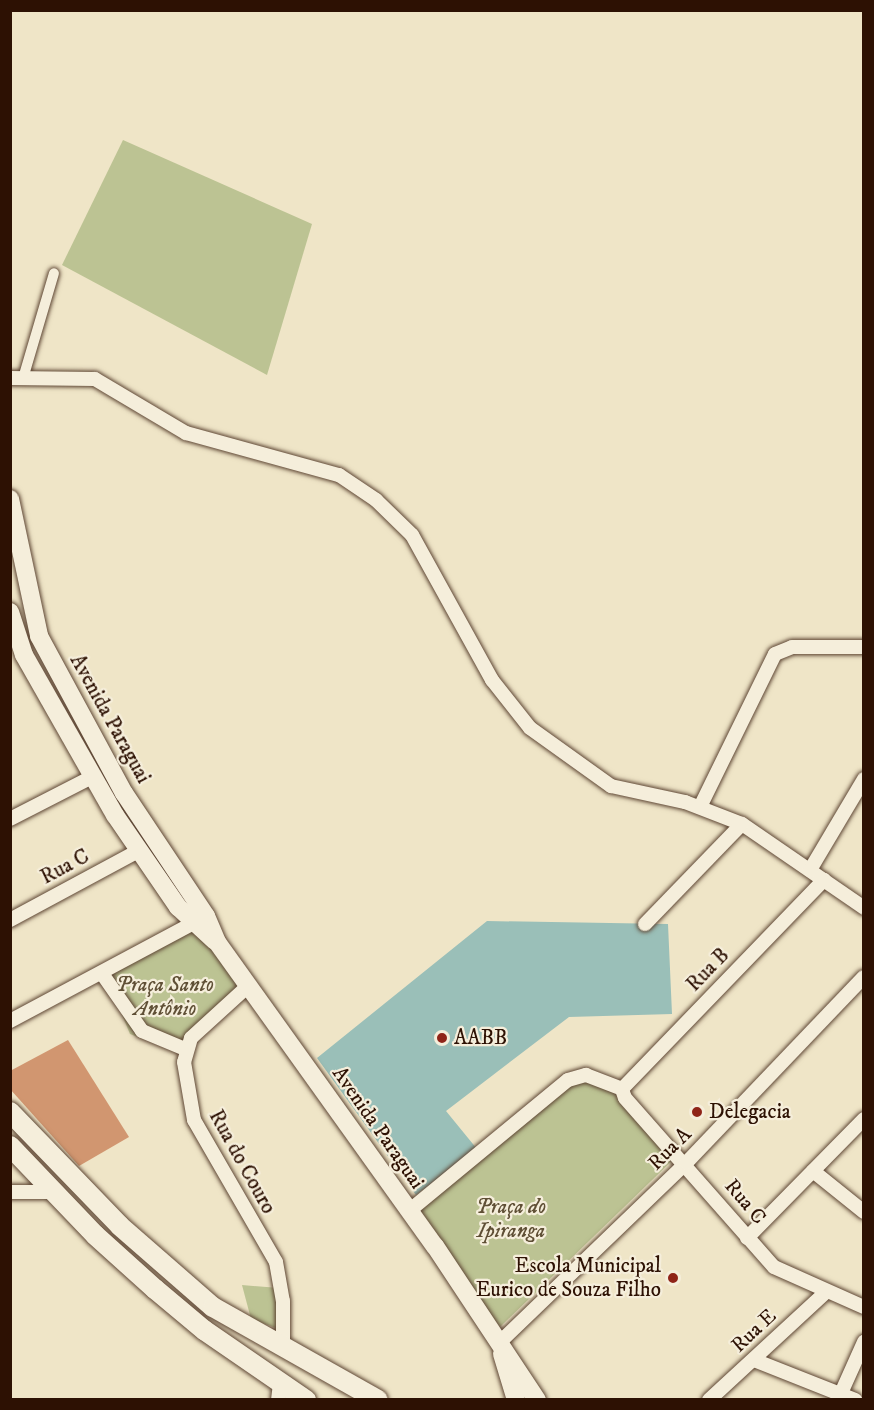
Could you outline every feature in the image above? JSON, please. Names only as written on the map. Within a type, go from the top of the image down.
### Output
[{"type":"main road","points":[[10,1112],[81,1188],[213,1307],[283,1345],[323,1372],[378,1400]]},
{"type":"main road","points":[[10,1146],[154,1289],[279,1392],[306,1400]]},
{"type":"street","points":[[54,273],[17,377],[95,379],[186,433],[320,469],[352,484],[391,513],[426,554],[482,664],[524,722],[611,786],[700,807],[742,824],[864,908]]},
{"type":"street","name":"Avenida Paraguai","points":[[10,499],[34,619],[46,650],[124,793],[200,920]]},
{"type":"street","name":"Avenida Paraguai","points":[[10,612],[24,655],[92,777],[138,851],[217,942],[409,1211],[537,1400]]},
{"type":"street","points":[[700,807],[775,654],[792,647],[864,647]]},
{"type":"street","points":[[10,819],[92,777]]},
{"type":"street","points":[[810,870],[864,779]]},
{"type":"street","points":[[645,924],[742,824]]},
{"type":"street","name":"Rua C","points":[[10,920],[138,851]]},
{"type":"street","name":"Rua B","points":[[622,1089],[824,880]]},
{"type":"street","points":[[10,1021],[103,975],[200,920]]},
{"type":"street","points":[[103,975],[142,1031],[185,1049],[248,986]]},
{"type":"street","name":"Rua A","points":[[499,1343],[686,1163],[864,977]]},
{"type":"street","name":"Rua do Couro","points":[[185,1049],[191,1113],[276,1262],[282,1290],[283,1345]]},
{"type":"street","points":[[409,1211],[568,1080],[586,1075],[622,1089]]},
{"type":"street","name":"Rua C","points":[[622,1089],[625,1098],[686,1163],[747,1238],[774,1267],[864,1307]]},
{"type":"street","points":[[747,1238],[864,1119]]},
{"type":"street","points":[[813,1171],[864,1212]]},
{"type":"street","points":[[10,1192],[54,1192]]},
{"type":"street","name":"Rua E","points":[[709,1400],[826,1292]]},
{"type":"street","points":[[839,1396],[864,1342]]},
{"type":"street","name":"Avenida Paraguai","points":[[499,1343],[516,1400]]},
{"type":"street","points":[[754,1360],[839,1396],[855,1400]]},
{"type":"green space","points":[[123,140],[312,224],[267,375],[62,265]]},
{"type":"green space","name":"Praça Santo Antônio","points":[[194,927],[246,984],[176,1052],[130,1034],[106,976]]},
{"type":"green space","name":"Praça do Ipiranga","points":[[582,1075],[618,1087],[680,1153],[500,1327],[415,1206]]},
{"type":"green space","points":[[242,1285],[279,1288],[279,1329],[251,1319]]},
{"type":"water","name":"AABB","points":[[487,921],[668,924],[672,1014],[569,1017],[446,1111],[477,1149],[416,1195],[317,1058]]},
{"type":"building","points":[[68,1040],[129,1137],[79,1166],[10,1089],[10,1071]]},
{"type":"place","name":"AABB","points":[[442,1038]]},
{"type":"place","name":"Delegacia","points":[[697,1112]]},
{"type":"place","name":"Escola Municipal Eurico de Souza Filho","points":[[673,1278]]}]
